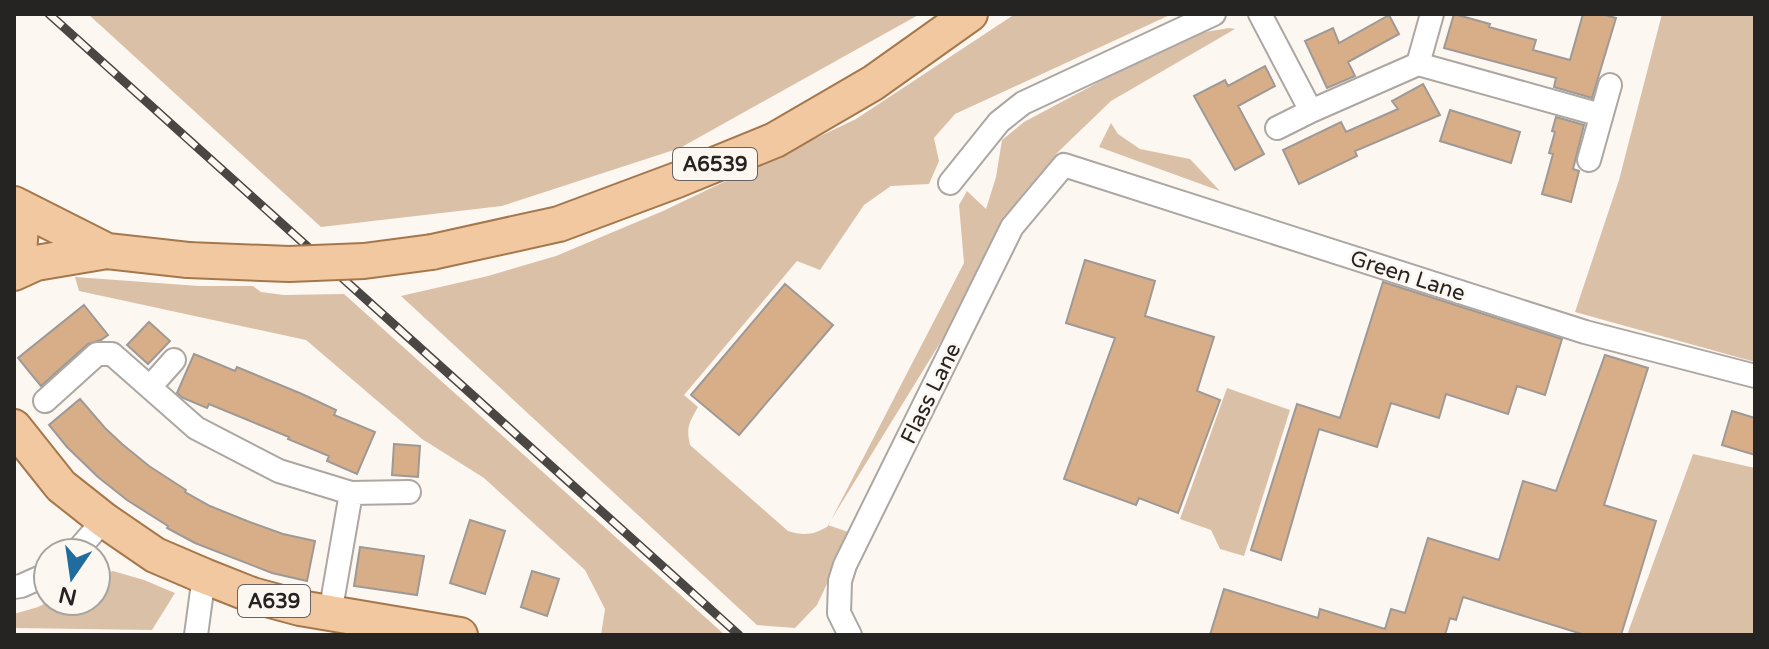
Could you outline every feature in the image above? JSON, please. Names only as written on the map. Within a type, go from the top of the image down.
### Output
[{"type":"main road","name":"A6539","points":[[14,273],[36,263],[107,251],[188,260],[289,264],[349,262],[432,252],[559,224],[775,140],[873,83],[970,14]]},
{"type":"main road","name":"A6539","points":[[14,204],[107,251]]},
{"type":"main road","points":[[14,204],[21,223],[21,245],[14,264]]},
{"type":"main road","name":"A639","points":[[14,427],[61,486],[155,555],[252,595],[300,608],[460,635]]},
{"type":"street","points":[[950,183],[999,122],[1023,103],[1214,14]]},
{"type":"street","points":[[1260,14],[1311,111]]},
{"type":"street","points":[[1418,64],[1432,14]]},
{"type":"street","points":[[1277,128],[1418,64],[1601,115]]},
{"type":"street","points":[[1589,160],[1610,85]]},
{"type":"street","name":"Green Lane","points":[[1064,165],[1585,332],[1755,376]]},
{"type":"street","name":"Flass Lane","points":[[850,635],[839,613],[840,581],[845,565],[1012,227],[1064,165]]},
{"type":"street","points":[[45,401],[97,354],[112,354],[196,428],[279,471],[351,493],[409,492]]},
{"type":"street","points":[[150,387],[174,360]]},
{"type":"street","points":[[330,614],[351,493]]},
{"type":"street","points":[[89,537],[104,520]]},
{"type":"street","points":[[196,635],[204,576]]},
{"type":"shaded area","points":[[88,14],[920,14],[680,148],[502,206],[321,227]]},
{"type":"shaded area","points":[[1015,14],[1172,14],[955,114],[934,138],[939,161],[929,184],[891,186],[864,205],[820,270],[797,261],[684,395],[698,407],[689,425],[690,445],[788,531],[809,534],[828,525],[851,533],[817,605],[795,628],[757,625],[401,296],[556,256],[663,211],[856,119]]},
{"type":"shaded area","points":[[1662,14],[1755,14],[1755,362],[1575,312],[1619,180]]},
{"type":"shaded area","points":[[1235,29],[1111,101],[1057,153],[831,520],[964,263],[959,205],[967,191],[986,209],[996,177],[1002,140],[1024,122],[1187,35]]},
{"type":"shaded area","points":[[1111,123],[1118,134],[1140,149],[1190,159],[1220,191],[1099,147]]},
{"type":"shaded area","points":[[75,277],[199,286],[253,286],[261,292],[284,295],[344,294],[725,635],[601,635],[605,609],[585,570],[484,478],[422,439],[306,340],[79,291]]},
{"type":"shaded area","points":[[1227,388],[1290,410],[1244,556],[1220,549],[1211,530],[1180,519]]},
{"type":"shaded area","points":[[1693,454],[1755,468],[1755,635],[1627,635]]},
{"type":"shaded area","points":[[112,571],[175,593],[152,630],[14,628],[14,614],[32,609],[32,617],[112,617]]},
{"type":"building","points":[[1454,14],[1536,40],[1533,50],[1570,60],[1583,14],[1616,18],[1592,98],[1554,87],[1556,78],[1444,48]]},
{"type":"building","points":[[1389,15],[1399,34],[1348,62],[1355,76],[1327,88],[1305,41],[1333,28],[1339,43]]},
{"type":"building","points":[[1265,66],[1275,86],[1238,106],[1264,154],[1235,170],[1194,96],[1225,80],[1228,86]]},
{"type":"building","points":[[1423,84],[1440,115],[1355,151],[1357,156],[1299,184],[1283,150],[1341,122],[1346,132],[1398,109],[1392,101]]},
{"type":"building","points":[[1450,110],[1520,132],[1511,163],[1440,141]]},
{"type":"building","points":[[1556,117],[1584,125],[1573,169],[1579,171],[1571,202],[1542,194],[1553,154],[1549,153]]},
{"type":"building","points":[[1085,260],[1155,281],[1145,316],[1214,337],[1197,391],[1220,400],[1178,513],[1139,498],[1136,505],[1064,479],[1115,338],[1066,323]]},
{"type":"building","points":[[1383,282],[1562,339],[1545,395],[1517,386],[1508,414],[1446,394],[1439,418],[1391,403],[1377,447],[1319,429],[1281,560],[1251,550],[1297,404],[1340,418]]},
{"type":"building","points":[[785,284],[833,325],[739,435],[691,395]]},
{"type":"building","points":[[84,305],[108,335],[88,344],[41,386],[18,358]]},
{"type":"building","points":[[149,322],[170,341],[148,364],[127,345]]},
{"type":"building","points":[[194,354],[235,371],[237,367],[302,394],[336,410],[334,415],[375,432],[357,474],[327,461],[329,456],[289,437],[209,404],[207,408],[183,398],[177,393]]},
{"type":"building","points":[[1605,355],[1648,368],[1604,505],[1656,521],[1621,635],[1585,635],[1463,597],[1456,620],[1450,618],[1445,635],[1210,635],[1224,589],[1318,618],[1320,609],[1385,629],[1391,609],[1405,613],[1428,538],[1499,560],[1523,481],[1556,491]]},
{"type":"building","points":[[80,399],[122,444],[185,492],[247,521],[315,541],[307,581],[272,573],[195,543],[167,528],[98,477],[49,425]]},
{"type":"building","points":[[1732,411],[1755,418],[1755,455],[1722,445]]},
{"type":"building","points":[[394,444],[420,446],[418,477],[392,475]]},
{"type":"building","points":[[470,520],[505,531],[485,594],[450,583]]},
{"type":"building","points":[[360,547],[424,556],[417,595],[354,586]]},
{"type":"building","points":[[532,571],[559,579],[547,616],[521,607]]},
{"type":"railway","points":[[49,14],[739,635]]}]
